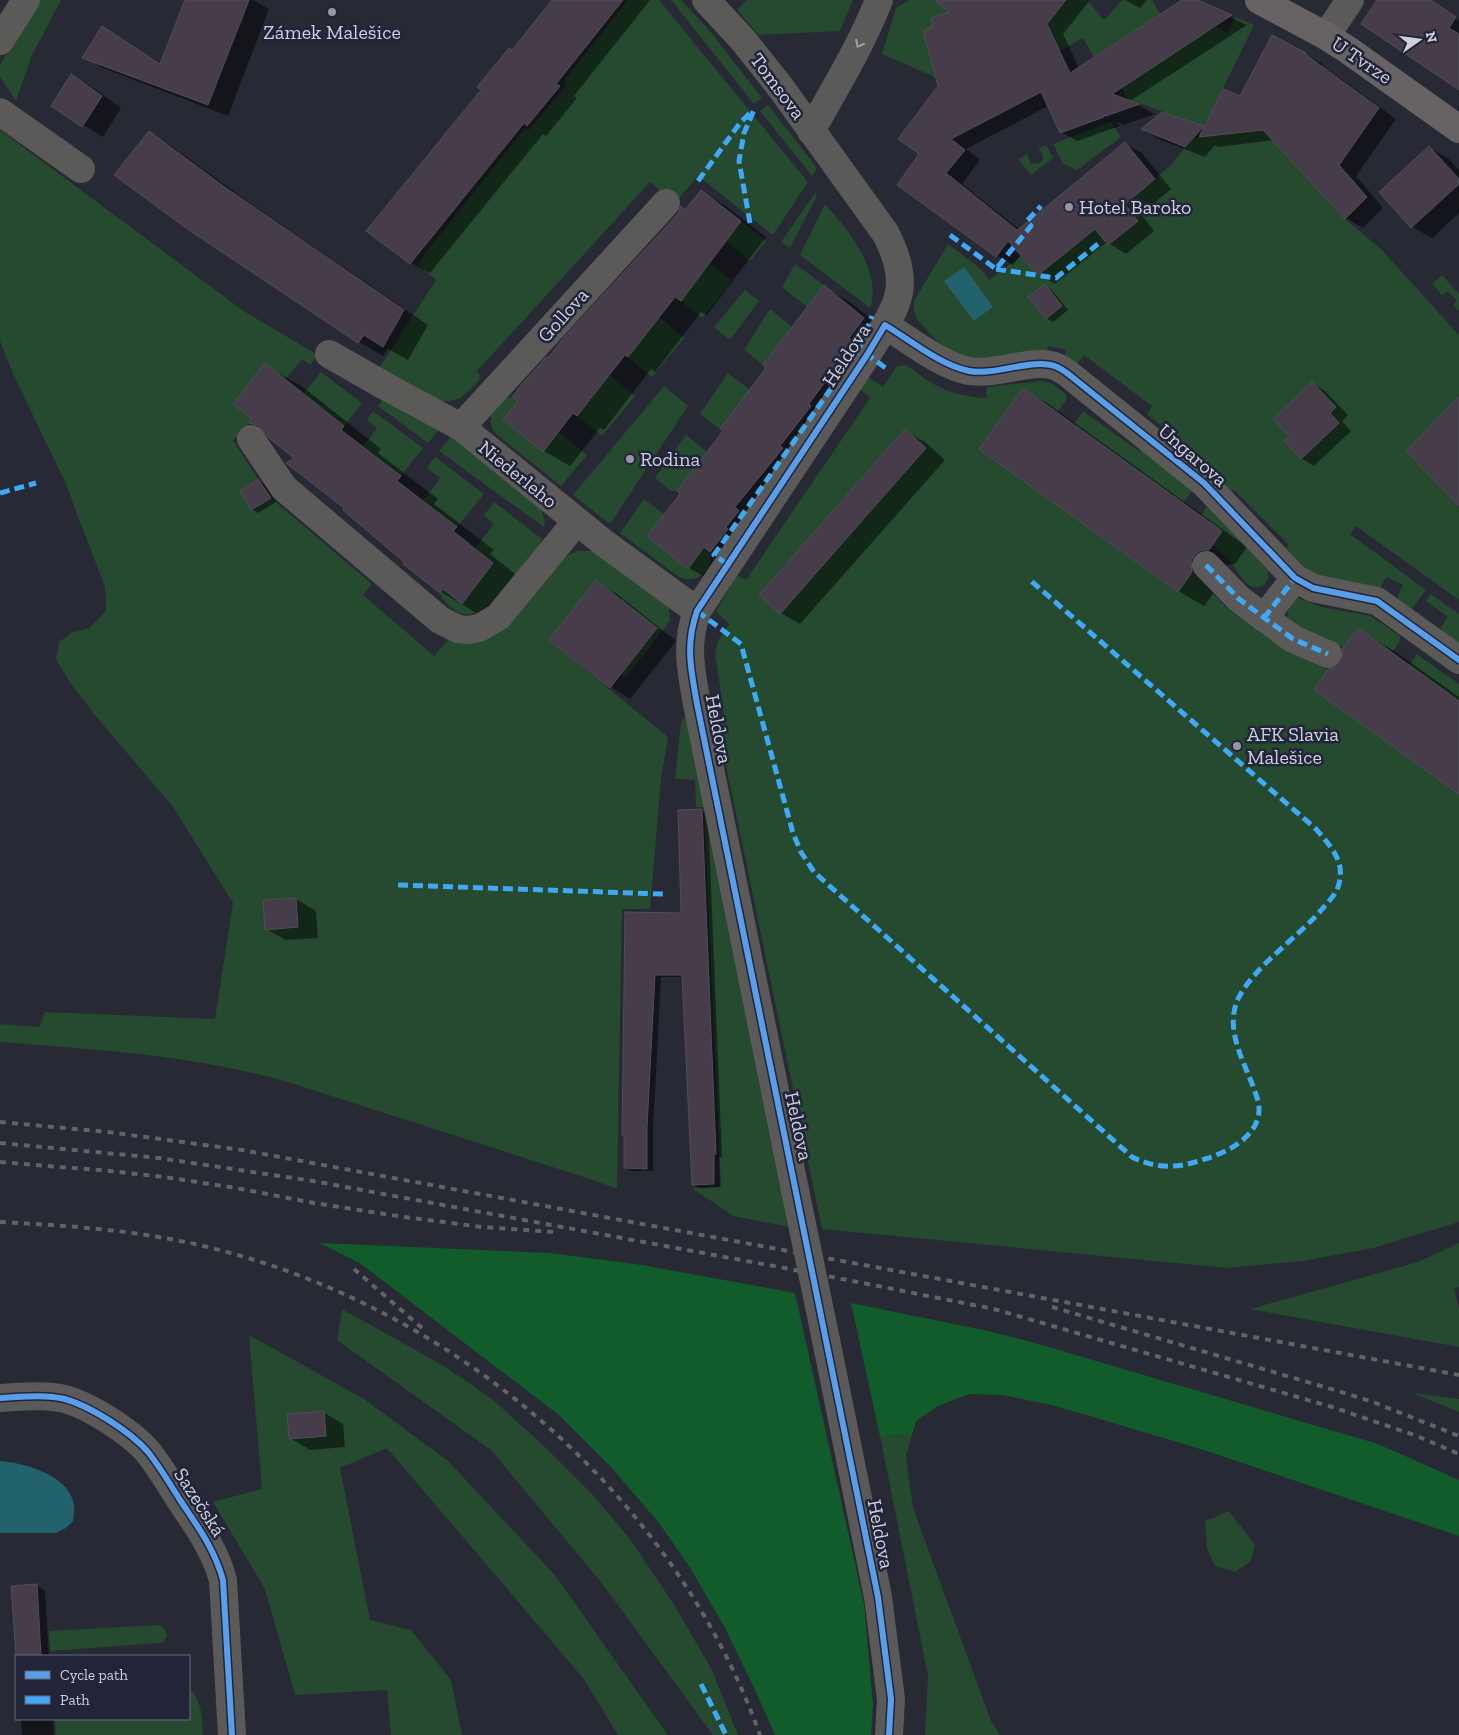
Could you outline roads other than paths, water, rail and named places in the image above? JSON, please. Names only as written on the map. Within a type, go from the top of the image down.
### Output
[{"type":"main road","name":"U Tvrze","points":[[1258,0],[1326,36],[1363,60],[1459,129]]},
{"type":"street","points":[[0,42],[26,0]]},
{"type":"street","name":"Tomsova","points":[[706,0],[744,40],[811,130],[869,24],[879,0]]},
{"type":"street","points":[[1326,36],[1350,0]]},
{"type":"street","points":[[0,112],[81,169]]},
{"type":"street","name":"Heldova","points":[[811,130],[886,234],[899,266],[901,284],[899,297],[867,354],[696,610],[689,644],[697,704],[878,1597],[891,1699],[889,1735]]},
{"type":"street","name":"Gollova","points":[[461,427],[666,203]]},
{"type":"street","name":"Ungarova","points":[[885,325],[950,365],[970,371],[983,372],[1037,365],[1048,365],[1058,368],[1077,381],[1204,483],[1295,578],[1313,588],[1377,601],[1459,660]]},
{"type":"street","name":"Niederleho","points":[[329,354],[461,427],[604,544],[696,610]]},
{"type":"street","points":[[251,440],[284,488],[440,620],[458,629],[479,628],[498,617],[577,521]]},
{"type":"street","points":[[1206,565],[1239,600],[1293,639],[1328,654]]},
{"type":"street","points":[[1264,618],[1295,578]]},
{"type":"street","name":"Sazečská","points":[[0,1398],[35,1396],[64,1399],[92,1410],[117,1425],[147,1451],[209,1542],[218,1562],[222,1580],[232,1735]]},
{"type":"water","points":[[964,267],[993,307],[974,321],[944,281]]},
{"type":"water","points":[[0,1461],[32,1467],[53,1477],[62,1484],[69,1492],[73,1501],[73,1521],[66,1528],[56,1533],[0,1533]]},
{"type":"railway","points":[[0,1122],[108,1132],[242,1150],[1459,1375]]},
{"type":"railway","points":[[0,1143],[159,1158],[313,1181],[817,1274],[994,1309],[1332,1407],[1417,1436],[1459,1454]]},
{"type":"railway","points":[[0,1162],[164,1177],[404,1217],[482,1227],[555,1232]]},
{"type":"railway","points":[[0,1222],[112,1230],[196,1244],[223,1251],[312,1280],[396,1320],[476,1370],[550,1429],[616,1495],[674,1569],[723,1649],[760,1735]]},
{"type":"railway","points":[[354,1269],[422,1328]]},
{"type":"railway","points":[[1052,1307],[1373,1402],[1459,1436]]},
{"type":"place","name":"Zámek Malešice","points":[[332,12]]},
{"type":"place","name":"Hotel Baroko","points":[[1069,207]]},
{"type":"place","name":"Rodina","points":[[630,459]]},
{"type":"place","name":"AFK Slavia Malešice","points":[[1237,746]]}]
